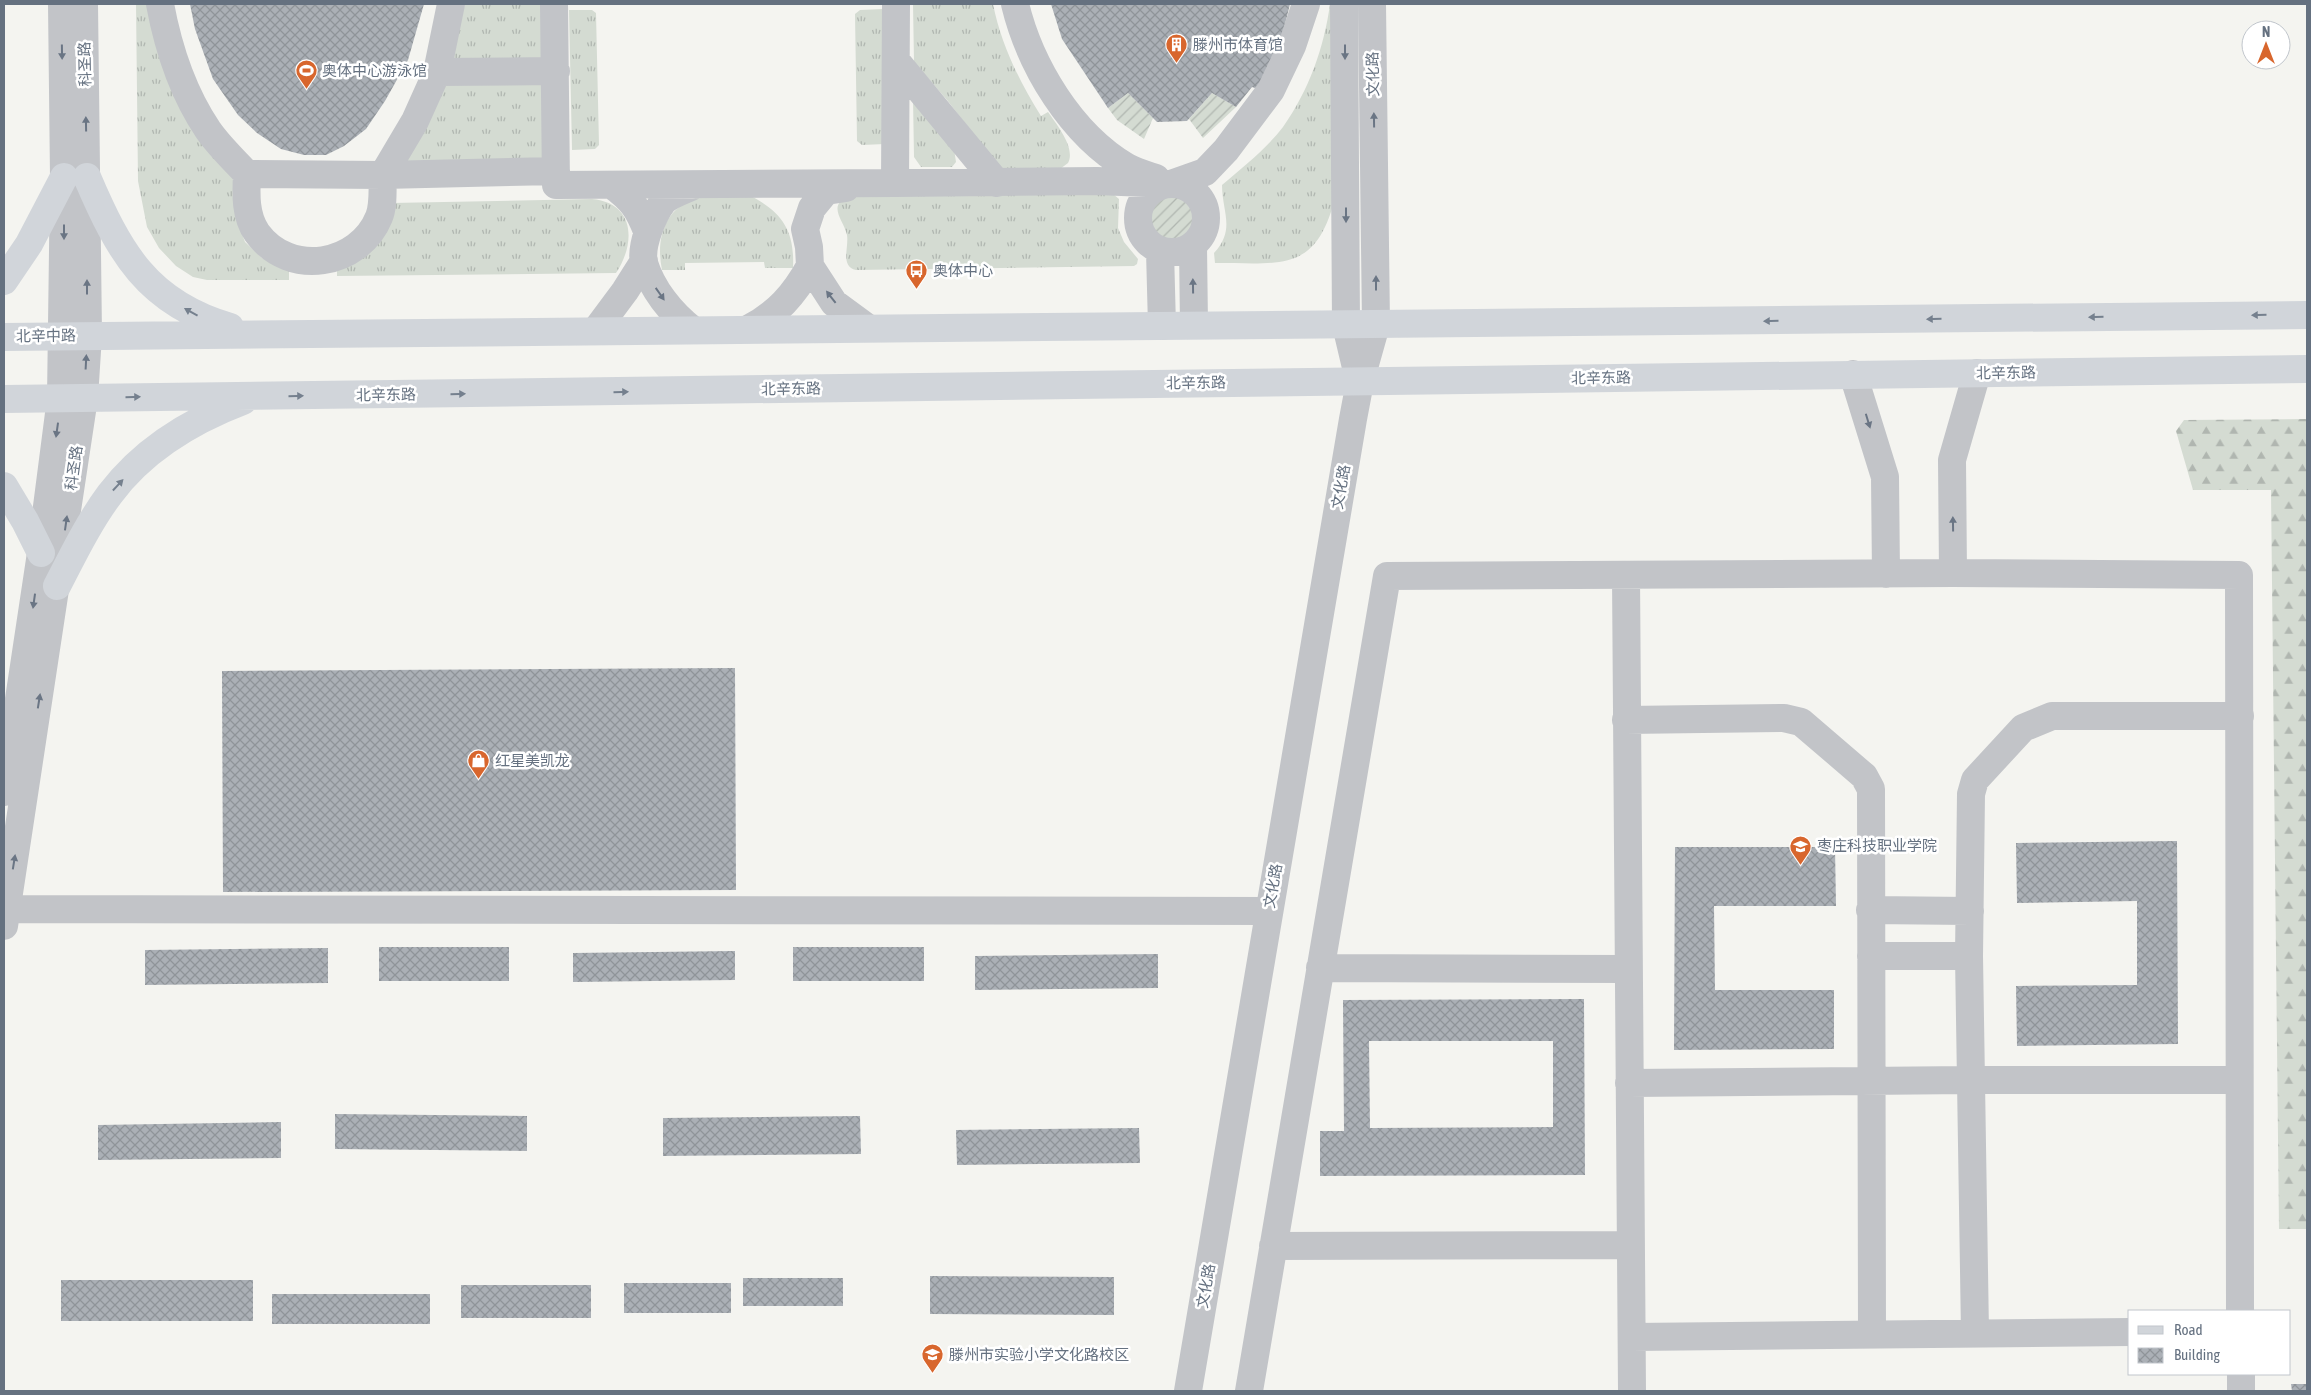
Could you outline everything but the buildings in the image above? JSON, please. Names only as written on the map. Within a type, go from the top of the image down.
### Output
[{"type":"main road","points":[[4,281],[75,177],[142,276],[168,300],[204,319],[253,334]]},
{"type":"main road","points":[[75,336],[2307,315]]},
{"type":"main road","name":"北辛中路","points":[[4,336],[75,336]]},
{"type":"main road","name":"北辛东路","points":[[73,398],[2307,369]]},
{"type":"main road","points":[[57,586],[110,494],[132,470],[185,428],[219,410],[256,396]]},
{"type":"main road","points":[[4,399],[73,398]]},
{"type":"main road","points":[[4,486],[41,553]]},
{"type":"street","name":"科圣路","points":[[62,4],[75,177]]},
{"type":"street","name":"科圣路","points":[[5,918],[57,586],[73,398],[75,177],[84,4]]},
{"type":"street","points":[[160,4],[166,33],[183,82],[208,130],[247,174],[246,198],[249,214],[257,233],[273,249],[294,259],[319,262],[338,258],[351,250],[372,231],[380,215],[383,175],[414,122],[436,72],[451,4]]},
{"type":"street","points":[[554,4],[556,185],[859,185],[1097,181],[1171,184]]},
{"type":"street","points":[[895,183],[896,4]]},
{"type":"street","points":[[1015,4],[1021,28],[1047,80],[1072,119],[1100,148],[1128,168],[1171,184],[1188,188],[1198,195],[1204,204]]},
{"type":"street","points":[[1138,216],[1140,205],[1146,196],[1155,189],[1205,172],[1226,150],[1271,90],[1292,46],[1306,4]]},
{"type":"street","name":"文化路","points":[[1344,4],[1346,325],[1360,382]]},
{"type":"street","name":"文化路","points":[[1188,1391],[1360,382],[1376,325],[1372,4]]},
{"type":"street","points":[[897,62],[997,183]]},
{"type":"street","points":[[436,72],[556,71]]},
{"type":"street","points":[[247,174],[383,175],[556,171]]},
{"type":"street","points":[[1097,181],[1130,194],[1143,237],[1160,251],[1182,252],[1193,246],[1201,238],[1206,228],[1207,216],[1204,204],[1205,172]]},
{"type":"street","points":[[612,185],[631,200],[639,211],[647,231]]},
{"type":"street","points":[[596,330],[625,291],[644,261],[647,231],[664,200],[694,185]]},
{"type":"street","points":[[743,185],[780,194],[796,209],[805,229],[809,247],[810,266],[834,303],[868,328]]},
{"type":"street","points":[[805,229],[812,208],[822,194],[826,191],[859,185]]},
{"type":"street","points":[[1193,246],[1194,325]]},
{"type":"street","points":[[1160,251],[1162,326]]},
{"type":"street","points":[[644,261],[655,287],[677,318],[692,330]]},
{"type":"street","points":[[748,329],[771,317],[802,280],[810,266]]},
{"type":"street","points":[[1953,573],[1952,460],[1977,373]]},
{"type":"street","points":[[1853,374],[1885,477],[1886,574]]},
{"type":"street","name":"科圣路","points":[[4,804],[41,553],[73,398]]},
{"type":"street","points":[[1249,1391],[1387,576],[1953,573],[2238,575],[2240,716],[2238,1080],[2240,1310]]},
{"type":"street","points":[[1626,576],[1628,1084],[1632,1391]]},
{"type":"street","points":[[1974,1334],[1969,956],[1971,794],[1975,780],[2023,728],[2052,716],[2240,716]]},
{"type":"street","points":[[1626,720],[1784,718],[1801,722],[1864,776],[1870,789],[1872,1334]]},
{"type":"street","points":[[1870,910],[1970,910]]},
{"type":"street","points":[[5,918],[1269,911]]},
{"type":"street","points":[[1870,956],[1969,956]]},
{"type":"street","points":[[1320,968],[1628,969]]},
{"type":"street","points":[[1628,1084],[1970,1080],[2238,1080]]},
{"type":"street","points":[[1274,1246],[1631,1245]]},
{"type":"street","points":[[1632,1337],[2128,1332]]},
{"type":"street","points":[[2241,1375],[2241,1391]]},
{"type":"green space","points":[[136,4],[150,4],[233,177],[237,220],[245,242],[262,258],[289,270],[289,280],[207,280],[193,277],[176,266],[159,248],[147,227],[138,181]]},
{"type":"green space","points":[[465,4],[542,4],[544,70],[449,67]]},
{"type":"green space","points":[[913,4],[993,4],[1006,48],[1025,89],[1041,116],[1048,112],[1068,144],[1070,157],[1068,163],[1060,169],[1001,169],[947,100],[914,62]]},
{"type":"green space","points":[[1330,4],[1334,4],[1336,194],[1328,220],[1319,238],[1308,251],[1294,258],[1279,262],[1215,263],[1214,253],[1225,236],[1226,228],[1222,185],[1269,143],[1292,113],[1314,68],[1324,37]]},
{"type":"green space","points":[[883,9],[885,144],[862,145],[857,141],[855,14],[860,10]]},
{"type":"green space","points":[[569,10],[592,10],[596,13],[599,145],[595,149],[572,150]]},
{"type":"green space","points":[[444,76],[544,77],[543,161],[399,162]]},
{"type":"green space","points":[[1128,93],[1153,118],[1144,139],[1117,120],[1108,108]]},
{"type":"green space","points":[[1212,93],[1236,107],[1203,138],[1189,119]]},
{"type":"green space","points":[[913,98],[954,149],[956,162],[952,167],[921,167],[914,157]]},
{"type":"green space","points":[[1168,192],[1178,192],[1188,196],[1195,203],[1199,218],[1195,233],[1188,240],[1178,244],[1168,244],[1158,240],[1151,233],[1147,223],[1147,213],[1151,203],[1158,196]]},
{"type":"green space","points":[[747,194],[769,207],[784,223],[791,242],[793,268],[765,268],[764,262],[685,263],[685,270],[662,270],[660,259],[661,238],[668,219],[675,211],[683,204],[698,197]]},
{"type":"green space","points":[[1113,194],[1119,199],[1118,228],[1124,242],[1138,259],[1137,264],[1134,266],[856,270],[848,265],[846,256],[847,235],[838,213],[839,203],[851,196]]},
{"type":"green space","points":[[592,199],[606,202],[617,208],[624,216],[628,226],[627,249],[616,273],[337,276],[337,266],[391,203]]},
{"type":"green space","points":[[2307,419],[2307,1229],[2279,1229],[2271,490],[2193,490],[2176,431],[2184,420]]},
{"type":"place","name":"滕州市体育馆","points":[[1177,64]]},
{"type":"place","name":"奥体中心游泳馆","points":[[306,90]]},
{"type":"place","name":"奥体中心","points":[[917,290]]},
{"type":"place","name":"红星美凯龙","points":[[479,780]]},
{"type":"place","name":"枣庄科技职业学院","points":[[1801,865]]},
{"type":"place","name":"滕州市实验小学文化路校区","points":[[933,1374]]}]
